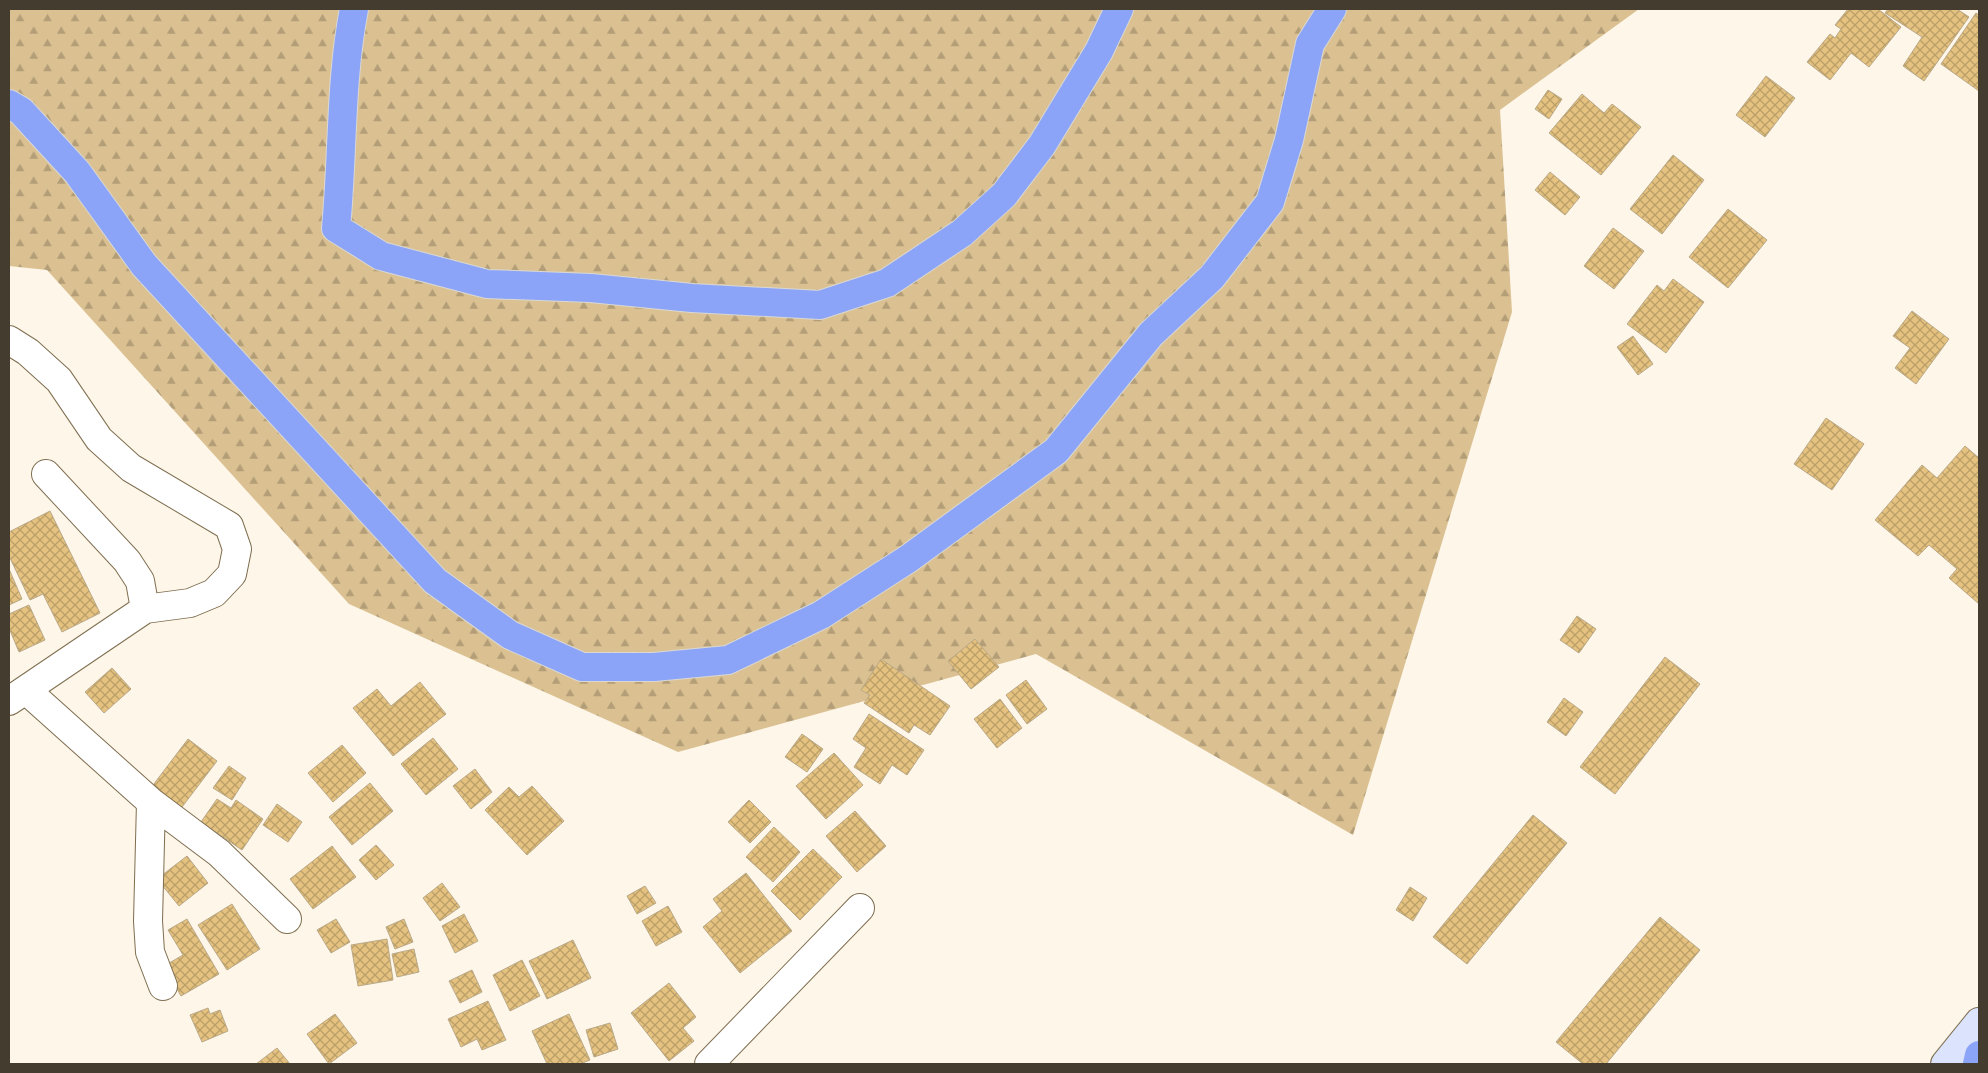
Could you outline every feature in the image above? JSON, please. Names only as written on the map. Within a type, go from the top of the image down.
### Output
[{"type":"highway","points":[[354,9],[347,46],[336,228],[343,233],[381,256],[486,284],[591,288],[692,298],[820,305],[887,284],[962,234],[1004,195],[1042,145],[1099,51],[1119,9]]},
{"type":"highway","points":[[9,104],[21,111],[76,172],[144,265],[435,581],[510,634],[582,667],[654,667],[728,660],[821,615],[908,559],[1056,451],[1151,334],[1212,276],[1270,202],[1289,140],[1310,44],[1332,9]]},
{"type":"highway","points":[[1977,1064],[1979,1055]]},
{"type":"street","points":[[9,340],[28,352],[59,380],[99,439],[131,468],[229,526],[238,549],[232,574],[214,593],[190,604],[145,609],[17,696],[151,802],[220,853],[288,919]]},
{"type":"street","points":[[46,474],[127,561],[140,580],[145,609]]},
{"type":"street","points":[[151,802],[148,921],[150,952],[163,986]]},
{"type":"street","points":[[710,1064],[860,908]]},
{"type":"street","points":[[1945,1064],[1979,1022]]},
{"type":"green space","points":[[9,9],[1639,9],[1500,110],[1512,312],[1353,835],[1036,654],[678,752],[349,604],[47,270],[9,266]]},
{"type":"building","points":[[1848,9],[1878,9],[1901,27],[1869,67],[1851,53],[1830,80],[1807,62],[1830,34],[1835,38],[1841,29],[1835,25]]},
{"type":"building","points":[[1888,9],[1957,9],[1969,17],[1924,81],[1903,66],[1922,37],[1885,13]]},
{"type":"building","points":[[1976,13],[1979,15],[1979,91],[1941,64]]},
{"type":"building","points":[[1766,76],[1795,98],[1765,137],[1736,115]]},
{"type":"building","points":[[1548,90],[1562,99],[1549,119],[1535,109]]},
{"type":"building","points":[[1582,94],[1604,113],[1612,104],[1641,127],[1601,175],[1549,133]]},
{"type":"building","points":[[1673,155],[1704,180],[1662,234],[1630,209]]},
{"type":"building","points":[[1550,172],[1580,197],[1565,215],[1535,190]]},
{"type":"building","points":[[1728,209],[1767,240],[1728,288],[1689,257]]},
{"type":"building","points":[[1613,228],[1644,251],[1614,289],[1584,266]]},
{"type":"building","points":[[1673,279],[1704,302],[1666,353],[1627,324],[1657,285],[1664,291]]},
{"type":"building","points":[[1912,311],[1949,339],[1916,384],[1895,368],[1910,348],[1893,336]]},
{"type":"building","points":[[1633,336],[1653,364],[1638,375],[1617,347]]},
{"type":"building","points":[[1826,418],[1864,444],[1832,490],[1794,464]]},
{"type":"building","points":[[1965,446],[1979,458],[1979,604],[1949,578],[1957,569],[1929,545],[1918,556],[1875,520],[1922,465],[1937,478]]},
{"type":"building","points":[[50,511],[100,613],[62,632],[43,594],[30,600],[9,556],[9,532]]},
{"type":"building","points":[[9,569],[22,599],[9,605]]},
{"type":"building","points":[[29,605],[45,640],[19,652],[9,628],[9,614]]},
{"type":"building","points":[[1577,616],[1596,629],[1579,653],[1560,640]]},
{"type":"building","points":[[975,639],[999,667],[971,689],[948,661]]},
{"type":"building","points":[[1665,657],[1700,684],[1615,794],[1580,767]]},
{"type":"building","points":[[881,659],[950,706],[930,735],[914,725],[909,733],[864,703],[870,695],[861,690]]},
{"type":"building","points":[[112,668],[131,689],[104,713],[85,692]]},
{"type":"building","points":[[1026,680],[1047,709],[1027,724],[1006,695]]},
{"type":"building","points":[[420,682],[446,714],[393,756],[353,708],[377,689],[391,706]]},
{"type":"building","points":[[1564,698],[1583,712],[1566,736],[1547,722]]},
{"type":"building","points":[[1000,699],[1022,728],[997,748],[974,719]]},
{"type":"building","points":[[869,714],[924,750],[907,775],[892,765],[880,784],[854,767],[866,748],[853,739]]},
{"type":"building","points":[[802,734],[823,749],[807,772],[785,757]]},
{"type":"building","points":[[433,738],[458,769],[426,795],[401,764]]},
{"type":"building","points":[[188,739],[217,761],[179,811],[150,789]]},
{"type":"building","points":[[342,745],[366,773],[333,802],[308,773]]},
{"type":"building","points":[[834,753],[863,785],[826,819],[796,786]]},
{"type":"building","points":[[229,766],[246,778],[232,800],[213,788]]},
{"type":"building","points":[[475,769],[492,792],[471,809],[453,786]]},
{"type":"building","points":[[370,783],[393,811],[352,845],[329,817]]},
{"type":"building","points":[[532,786],[564,821],[527,855],[485,810],[509,787],[519,797]]},
{"type":"building","points":[[217,799],[231,808],[236,800],[263,819],[242,850],[201,822]]},
{"type":"building","points":[[749,800],[771,822],[750,843],[728,822]]},
{"type":"building","points":[[277,804],[302,822],[288,842],[263,825]]},
{"type":"building","points":[[855,811],[886,846],[857,872],[826,836]]},
{"type":"building","points":[[1533,815],[1567,843],[1467,964],[1433,937]]},
{"type":"building","points":[[774,827],[800,852],[773,882],[746,857]]},
{"type":"building","points":[[376,845],[394,865],[376,880],[359,860]]},
{"type":"building","points":[[332,846],[356,877],[313,909],[290,879]]},
{"type":"building","points":[[813,849],[842,877],[800,920],[771,891]]},
{"type":"building","points":[[187,856],[208,883],[179,906],[157,879]]},
{"type":"building","points":[[746,873],[792,931],[740,973],[703,927],[722,911],[713,899]]},
{"type":"building","points":[[442,883],[460,907],[440,921],[423,898]]},
{"type":"building","points":[[645,886],[656,903],[637,914],[627,896]]},
{"type":"building","points":[[1410,887],[1427,898],[1413,921],[1396,910]]},
{"type":"building","points":[[232,904],[260,949],[227,970],[198,925]]},
{"type":"building","points":[[668,906],[682,932],[656,946],[642,921]]},
{"type":"building","points":[[464,914],[478,941],[455,953],[442,926]]},
{"type":"building","points":[[1660,917],[1700,950],[1606,1064],[1583,1064],[1556,1042]]},
{"type":"building","points":[[187,919],[219,974],[181,996],[164,966],[183,955],[168,930]]},
{"type":"building","points":[[336,919],[350,942],[331,953],[317,930]]},
{"type":"building","points":[[404,919],[413,942],[395,949],[386,927]]},
{"type":"building","points":[[387,939],[393,980],[358,986],[351,945]]},
{"type":"building","points":[[573,940],[591,978],[547,999],[529,961]]},
{"type":"building","points":[[414,949],[419,972],[397,977],[392,954]]},
{"type":"building","points":[[522,960],[540,996],[510,1011],[493,975]]},
{"type":"building","points":[[472,970],[482,992],[460,1003],[449,981]]},
{"type":"building","points":[[669,983],[696,1017],[683,1028],[694,1041],[669,1061],[631,1013]]},
{"type":"building","points":[[488,1001],[506,1040],[482,1050],[477,1039],[461,1047],[448,1019]]},
{"type":"building","points":[[208,1008],[210,1014],[220,1010],[228,1031],[202,1042],[190,1015]]},
{"type":"building","points":[[335,1014],[357,1043],[329,1064],[307,1034]]},
{"type":"building","points":[[569,1014],[590,1060],[580,1064],[547,1064],[532,1031]]},
{"type":"building","points":[[610,1023],[618,1049],[594,1057],[586,1030]]},
{"type":"building","points":[[277,1048],[290,1064],[256,1064]]}]
